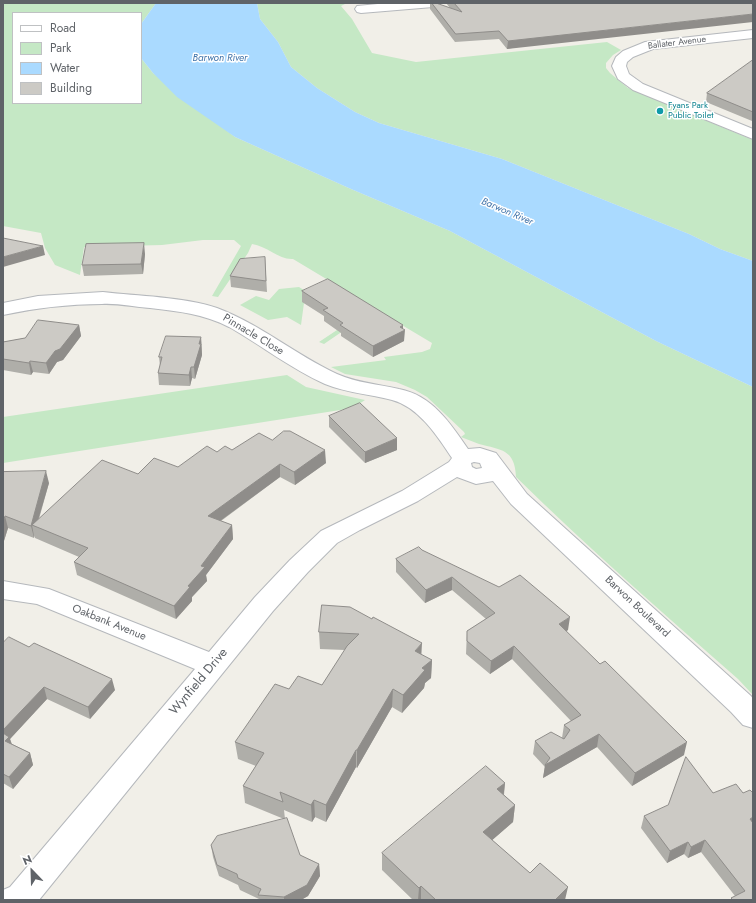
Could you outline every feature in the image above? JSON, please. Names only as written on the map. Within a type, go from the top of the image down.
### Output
[{"type":"street","points":[[361,9],[433,3]]},
{"type":"street","name":"Ballater Avenue","points":[[753,34],[650,45],[628,54],[621,60],[619,66],[623,76],[638,87],[753,134]]},
{"type":"street","name":"Pinnacle Close","points":[[3,309],[38,302],[103,298],[175,305],[210,312],[235,323],[312,370],[334,380],[353,386],[400,395],[406,398],[421,407],[440,424],[476,466]]},
{"type":"street","name":"Wynfield Drive","points":[[20,900],[264,604],[299,566],[329,537],[352,524],[476,466]]},
{"type":"street","name":"Barwon Boulevard","points":[[476,466],[519,499],[643,612],[753,718]]},
{"type":"street","name":"Oakbank Avenue","points":[[3,590],[40,595],[213,665]]},
{"type":"green space","points":[[3,3],[156,3],[142,23],[142,12],[12,12],[12,104],[142,104],[142,59],[153,73],[235,137],[450,231],[656,341],[753,387],[753,695],[738,679],[654,605],[516,477],[513,461],[505,452],[461,437],[465,434],[464,432],[427,397],[415,390],[396,382],[345,374],[331,367],[386,360],[384,357],[422,352],[430,349],[432,343],[380,312],[343,331],[324,344],[319,342],[337,330],[353,322],[304,303],[301,325],[287,317],[268,320],[240,305],[256,296],[269,300],[279,289],[299,287],[307,292],[328,280],[293,259],[288,259],[257,245],[252,244],[248,253],[218,297],[212,296],[241,246],[234,240],[203,240],[162,245],[84,247],[80,275],[55,265],[45,248],[41,233],[3,226]]},
{"type":"green space","points":[[257,3],[347,3],[341,6],[352,19],[372,53],[416,62],[607,42],[621,50],[613,55],[606,63],[606,68],[628,88],[753,140],[753,261],[720,249],[689,234],[502,159],[379,123],[355,112],[317,88],[291,67],[278,42],[260,19]]},
{"type":"green space","points":[[287,375],[306,387],[365,400],[353,408],[3,463],[3,417]]},
{"type":"water","name":"Barwon River","points":[[156,3],[257,3],[260,19],[278,42],[291,67],[317,88],[355,112],[379,123],[502,159],[689,234],[720,249],[753,261],[753,387],[656,341],[450,231],[235,137],[177,97],[153,73],[142,59],[142,23]]},
{"type":"building","points":[[432,3],[462,12],[454,3],[753,3],[753,14],[508,41],[499,31],[456,34]]},
{"type":"building","points":[[753,60],[753,112],[707,93]]},
{"type":"building","points":[[3,238],[43,246],[3,257]]},
{"type":"building","points":[[144,243],[141,264],[82,265],[86,244]]},
{"type":"building","points":[[265,257],[266,281],[230,276],[240,259]]},
{"type":"building","points":[[328,279],[403,325],[400,327],[405,330],[373,346],[340,325],[343,323],[323,310],[328,308],[302,291]]},
{"type":"building","points":[[38,320],[79,325],[60,349],[55,351],[46,363],[30,361],[29,363],[3,359],[3,342],[25,338]]},
{"type":"building","points":[[166,336],[201,337],[199,344],[201,344],[194,367],[191,367],[189,375],[158,373],[162,357],[159,357]]},
{"type":"building","points":[[360,403],[397,438],[365,452],[329,416]]},
{"type":"building","points":[[284,431],[290,431],[325,450],[294,472],[280,464],[208,516],[232,525],[201,566],[205,567],[188,586],[190,587],[174,606],[74,562],[88,548],[32,525],[102,460],[138,474],[154,458],[178,467],[207,446],[217,452],[225,446],[232,450],[259,433],[272,440]]},
{"type":"building","points":[[46,471],[31,526],[5,516],[3,522],[3,472]]},
{"type":"building","points":[[419,547],[422,550],[499,587],[520,575],[570,617],[559,624],[600,664],[605,661],[687,742],[635,773],[599,734],[545,765],[550,758],[535,741],[551,732],[564,739],[570,730],[564,725],[581,715],[514,646],[491,661],[467,641],[467,631],[495,613],[452,577],[426,590],[396,559]]},
{"type":"building","points":[[322,605],[350,607],[372,619],[373,617],[422,643],[415,651],[432,660],[422,668],[425,670],[403,695],[393,689],[356,750],[326,805],[314,800],[311,805],[280,792],[283,802],[243,786],[264,753],[235,742],[275,684],[289,689],[298,676],[322,685],[347,646],[359,634],[319,632]]},
{"type":"building","points":[[9,637],[29,647],[34,643],[112,679],[88,707],[44,687],[3,730],[3,643]]},
{"type":"building","points":[[3,733],[9,737],[5,741],[30,753],[9,777],[3,774]]},
{"type":"building","points":[[686,757],[713,793],[736,784],[743,793],[750,790],[753,793],[753,817],[750,819],[753,823],[753,900],[733,900],[731,898],[745,891],[705,840],[691,847],[688,842],[670,851],[644,816],[668,805]]},
{"type":"building","points":[[486,766],[505,783],[497,789],[515,805],[483,832],[530,873],[540,863],[568,887],[555,900],[436,900],[421,886],[419,888],[382,853]]},
{"type":"building","points":[[287,818],[300,855],[319,864],[307,885],[284,897],[258,895],[261,889],[238,878],[237,874],[217,865],[211,845],[217,836]]},
{"type":"place","name":"Fyans Park Public Toilet","points":[[660,111]]}]
